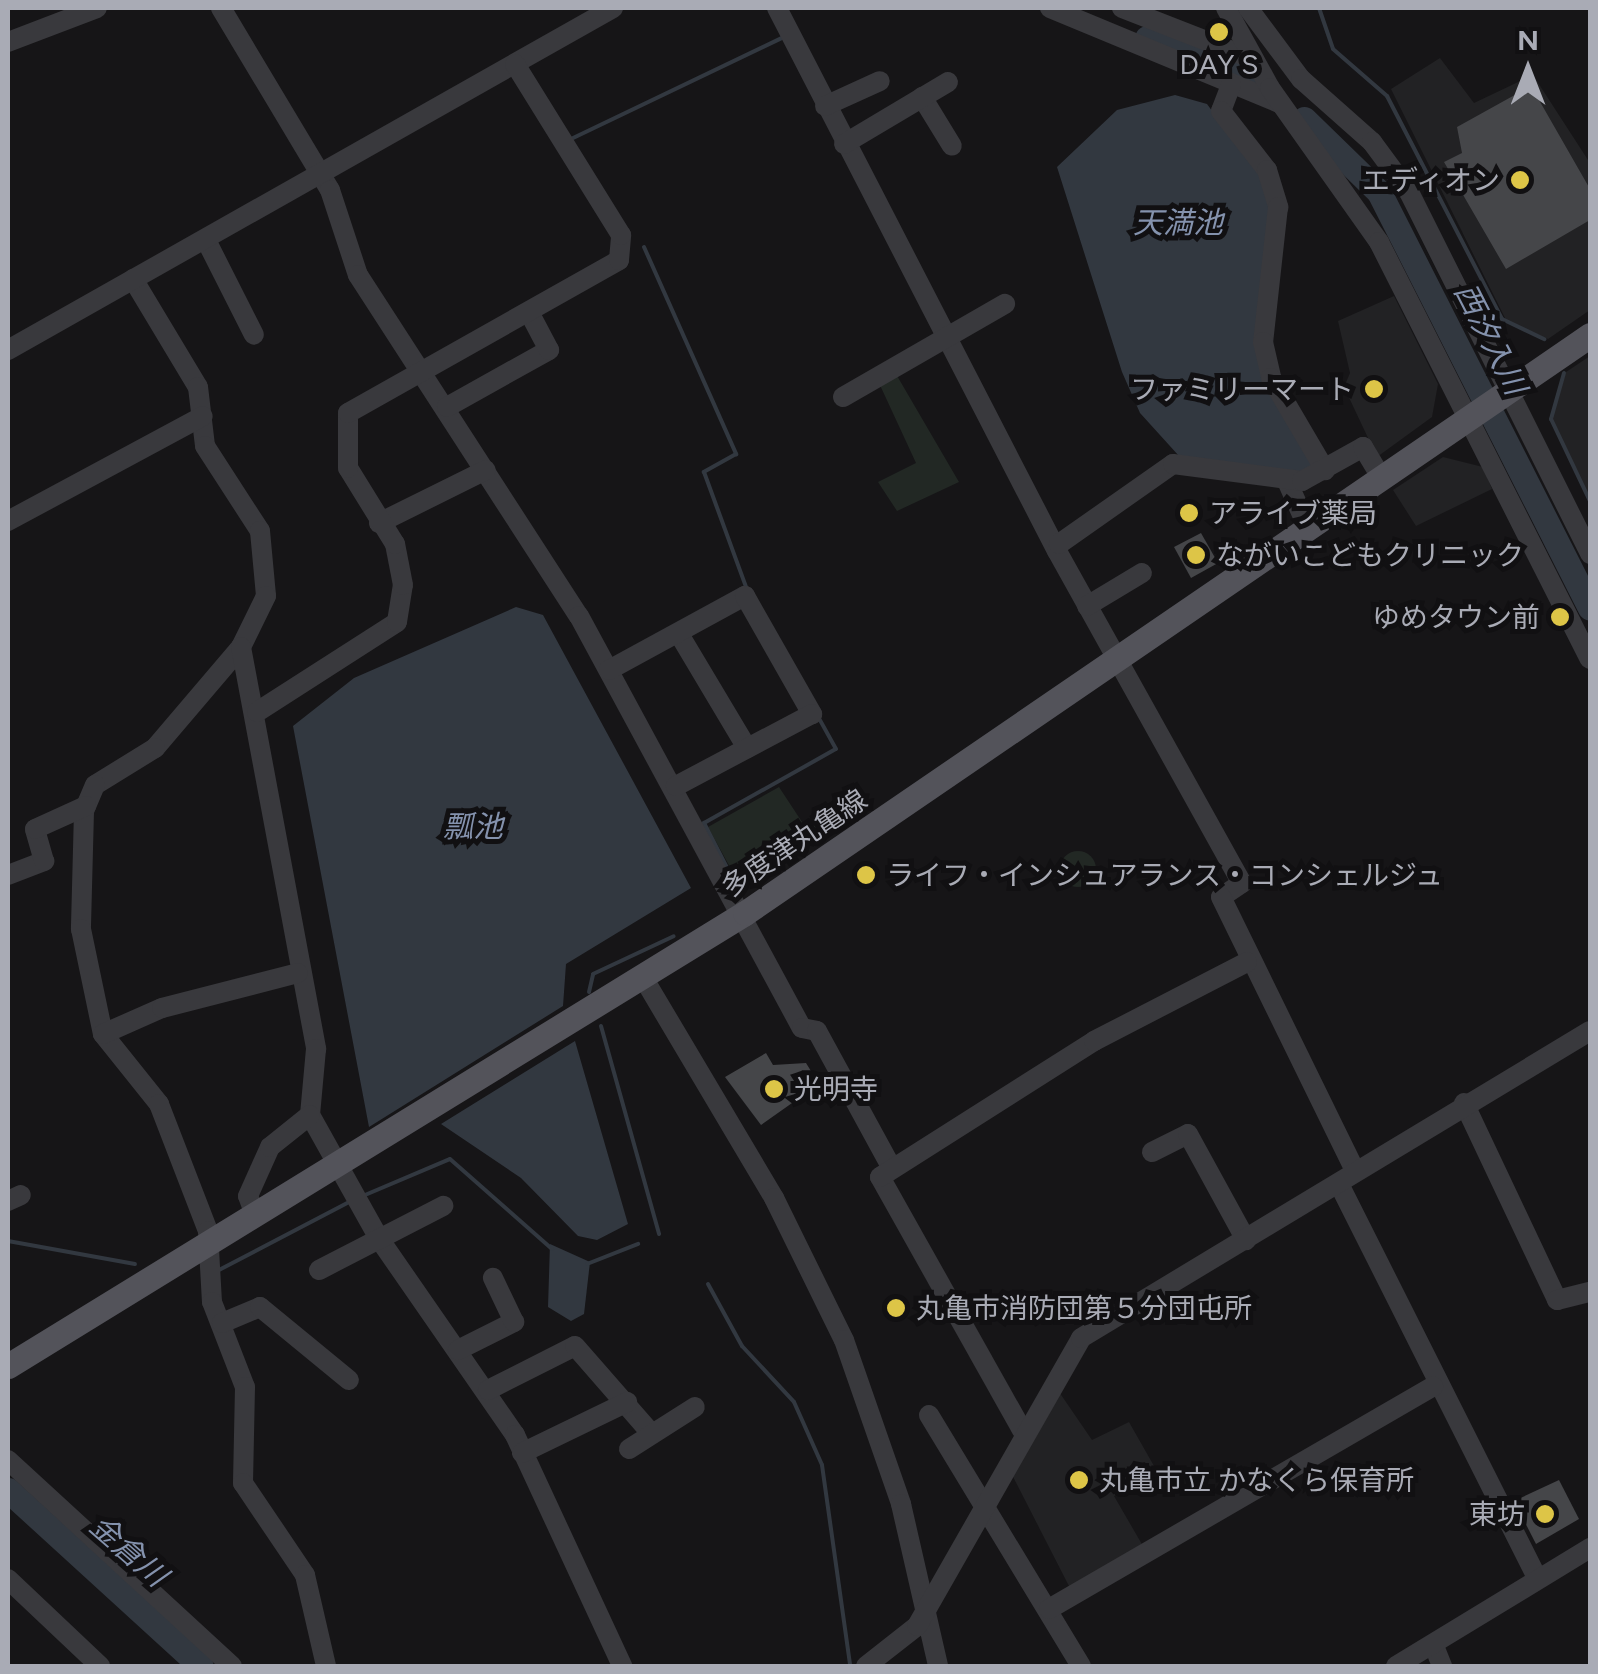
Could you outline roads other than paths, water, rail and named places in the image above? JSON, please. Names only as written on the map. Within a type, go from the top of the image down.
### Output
[{"type":"main road","name":"多度津丸亀線","points":[[8,1366],[644,979],[1590,335]]},
{"type":"street","points":[[8,42],[97,8]]},
{"type":"street","points":[[221,8],[320,174],[358,275],[447,406],[609,670],[745,913],[802,1028],[817,1031],[891,1167]]},
{"type":"street","points":[[8,350],[515,64],[589,14],[613,8]]},
{"type":"street","points":[[777,8],[946,338],[1060,544],[1087,606],[1242,884],[1221,898],[1247,962],[1347,1178],[1433,1386],[1536,1575]]},
{"type":"street","points":[[1050,8],[1281,104]]},
{"type":"street","points":[[1122,8],[1253,58]]},
{"type":"street","points":[[1226,8],[1281,104],[1590,554]]},
{"type":"street","points":[[1248,8],[1301,79],[1372,142],[1409,192],[1590,659]]},
{"type":"street","points":[[257,712],[397,622],[403,585],[379,523],[348,468],[348,413],[601,274],[623,249],[566,134],[515,64]]},
{"type":"street","points":[[825,106],[880,81]]},
{"type":"street","points":[[844,144],[948,82]]},
{"type":"street","points":[[1230,85],[1220,111],[1267,170],[1278,207],[1263,342],[1271,378],[1326,470]]},
{"type":"street","points":[[922,97],[952,146]]},
{"type":"street","points":[[206,240],[254,335]]},
{"type":"street","points":[[134,279],[198,388],[205,446],[262,540],[266,596],[241,647],[155,748],[95,785],[86,806],[81,929],[102,1034],[175,1136],[208,1246],[222,1323],[245,1387],[242,1483],[305,1576],[326,1666]]},
{"type":"street","points":[[844,397],[1005,304]]},
{"type":"street","points":[[447,406],[550,350],[530,314]]},
{"type":"street","points":[[8,521],[203,416]]},
{"type":"street","points":[[1060,544],[1173,464],[1287,481],[1326,470],[1363,447],[1380,475]]},
{"type":"street","points":[[379,523],[486,470]]},
{"type":"street","points":[[1287,481],[1307,526]]},
{"type":"street","points":[[1087,606],[1142,573]]},
{"type":"street","points":[[609,670],[745,596],[812,714],[676,786]]},
{"type":"street","points":[[679,634],[747,748]]},
{"type":"street","points":[[241,647],[257,712],[298,973],[316,1049],[310,1115],[380,1240],[488,1390],[522,1453],[622,1666]]},
{"type":"street","points":[[8,875],[44,861],[35,829],[86,806]]},
{"type":"street","points":[[1022,1430],[882,1185],[891,1167],[1094,1041],[1247,962]]},
{"type":"street","points":[[102,1034],[162,1008],[298,973]]},
{"type":"street","points":[[644,979],[836,1323],[886,1455],[928,1609],[938,1666]]},
{"type":"street","points":[[866,1666],[928,1609],[1022,1430],[1081,1338],[1590,1031]]},
{"type":"street","points":[[1464,1104],[1557,1300],[1590,1292]]},
{"type":"street","points":[[255,1215],[248,1196],[270,1147],[310,1115]]},
{"type":"street","points":[[1152,1152],[1188,1134],[1246,1240]]},
{"type":"street","points":[[319,1270],[444,1206]]},
{"type":"street","points":[[458,1350],[514,1322],[494,1278]]},
{"type":"street","points":[[222,1323],[260,1306],[350,1380]]},
{"type":"street","points":[[488,1390],[575,1346],[652,1433]]},
{"type":"street","points":[[1049,1609],[1433,1386]]},
{"type":"street","points":[[522,1453],[627,1402]]},
{"type":"street","points":[[629,1448],[695,1407]]},
{"type":"street","points":[[928,1415],[979,1511],[1049,1609],[1081,1666]]},
{"type":"street","points":[[8,1460],[232,1666]]},
{"type":"street","points":[[1396,1666],[1434,1646],[1536,1575],[1590,1548]]},
{"type":"street","points":[[8,1579],[100,1666]]},
{"type":"street","points":[[1434,1646],[1442,1666]]},
{"type":"water","name":"天満池","points":[[1175,95],[1207,104],[1270,190],[1260,323],[1317,466],[1311,474],[1179,456],[1140,413],[1122,372],[1057,167],[1117,110]]},
{"type":"water","name":"瓢池","points":[[516,607],[543,615],[691,888],[566,964],[563,1006],[369,1127],[293,726],[354,678]]},
{"type":"water","points":[[575,1041],[628,1224],[597,1240],[578,1236],[521,1178],[441,1124]]},
{"type":"water","points":[[550,1244],[590,1262],[584,1314],[571,1321],[548,1307]]},
{"type":"waterway","points":[[1319,8],[1333,49],[1387,96],[1502,319],[1544,339]]},
{"type":"waterway","points":[[571,139],[782,38]]},
{"type":"waterway","name":"西汐入川","points":[[1147,38],[1246,77]]},
{"type":"waterway","name":"西汐入川","points":[[1304,119],[1379,192],[1590,608]]},
{"type":"waterway","points":[[644,247],[736,454],[704,472],[746,587]]},
{"type":"waterway","points":[[1564,373],[1551,419],[1590,501]]},
{"type":"waterway","points":[[740,893],[704,823],[836,749],[819,718]]},
{"type":"waterway","points":[[589,992],[593,974],[674,936]]},
{"type":"waterway","points":[[601,1026],[659,1234]]},
{"type":"waterway","points":[[365,1195],[450,1159],[552,1249]]},
{"type":"waterway","points":[[219,1270],[351,1201]]},
{"type":"waterway","points":[[8,1241],[135,1264]]},
{"type":"waterway","points":[[587,1264],[638,1244]]},
{"type":"waterway","points":[[708,1284],[742,1346],[794,1402],[822,1465],[850,1664]]},
{"type":"waterway","name":"金倉川","points":[[8,1490],[201,1666]]},
{"type":"place","name":"DAY S","points":[[1219,32]]},
{"type":"place","name":"エディオン","points":[[1520,180]]},
{"type":"place","name":"ファミリーマート","points":[[1374,389]]},
{"type":"place","name":"アライブ薬局","points":[[1189,513]]},
{"type":"place","name":"ながいこどもクリニック","points":[[1196,555]]},
{"type":"place","name":"ゆめタウン前","points":[[1560,617]]},
{"type":"place","name":"ライフ・インシュアランス・コンシェルジュ","points":[[866,875]]},
{"type":"place","name":"光明寺","points":[[774,1089]]},
{"type":"place","name":"丸亀市消防団第５分団屯所","points":[[896,1308]]},
{"type":"place","name":"丸亀市立 かなくら保育所","points":[[1079,1480]]},
{"type":"place","name":"東坊","points":[[1545,1514]]}]
